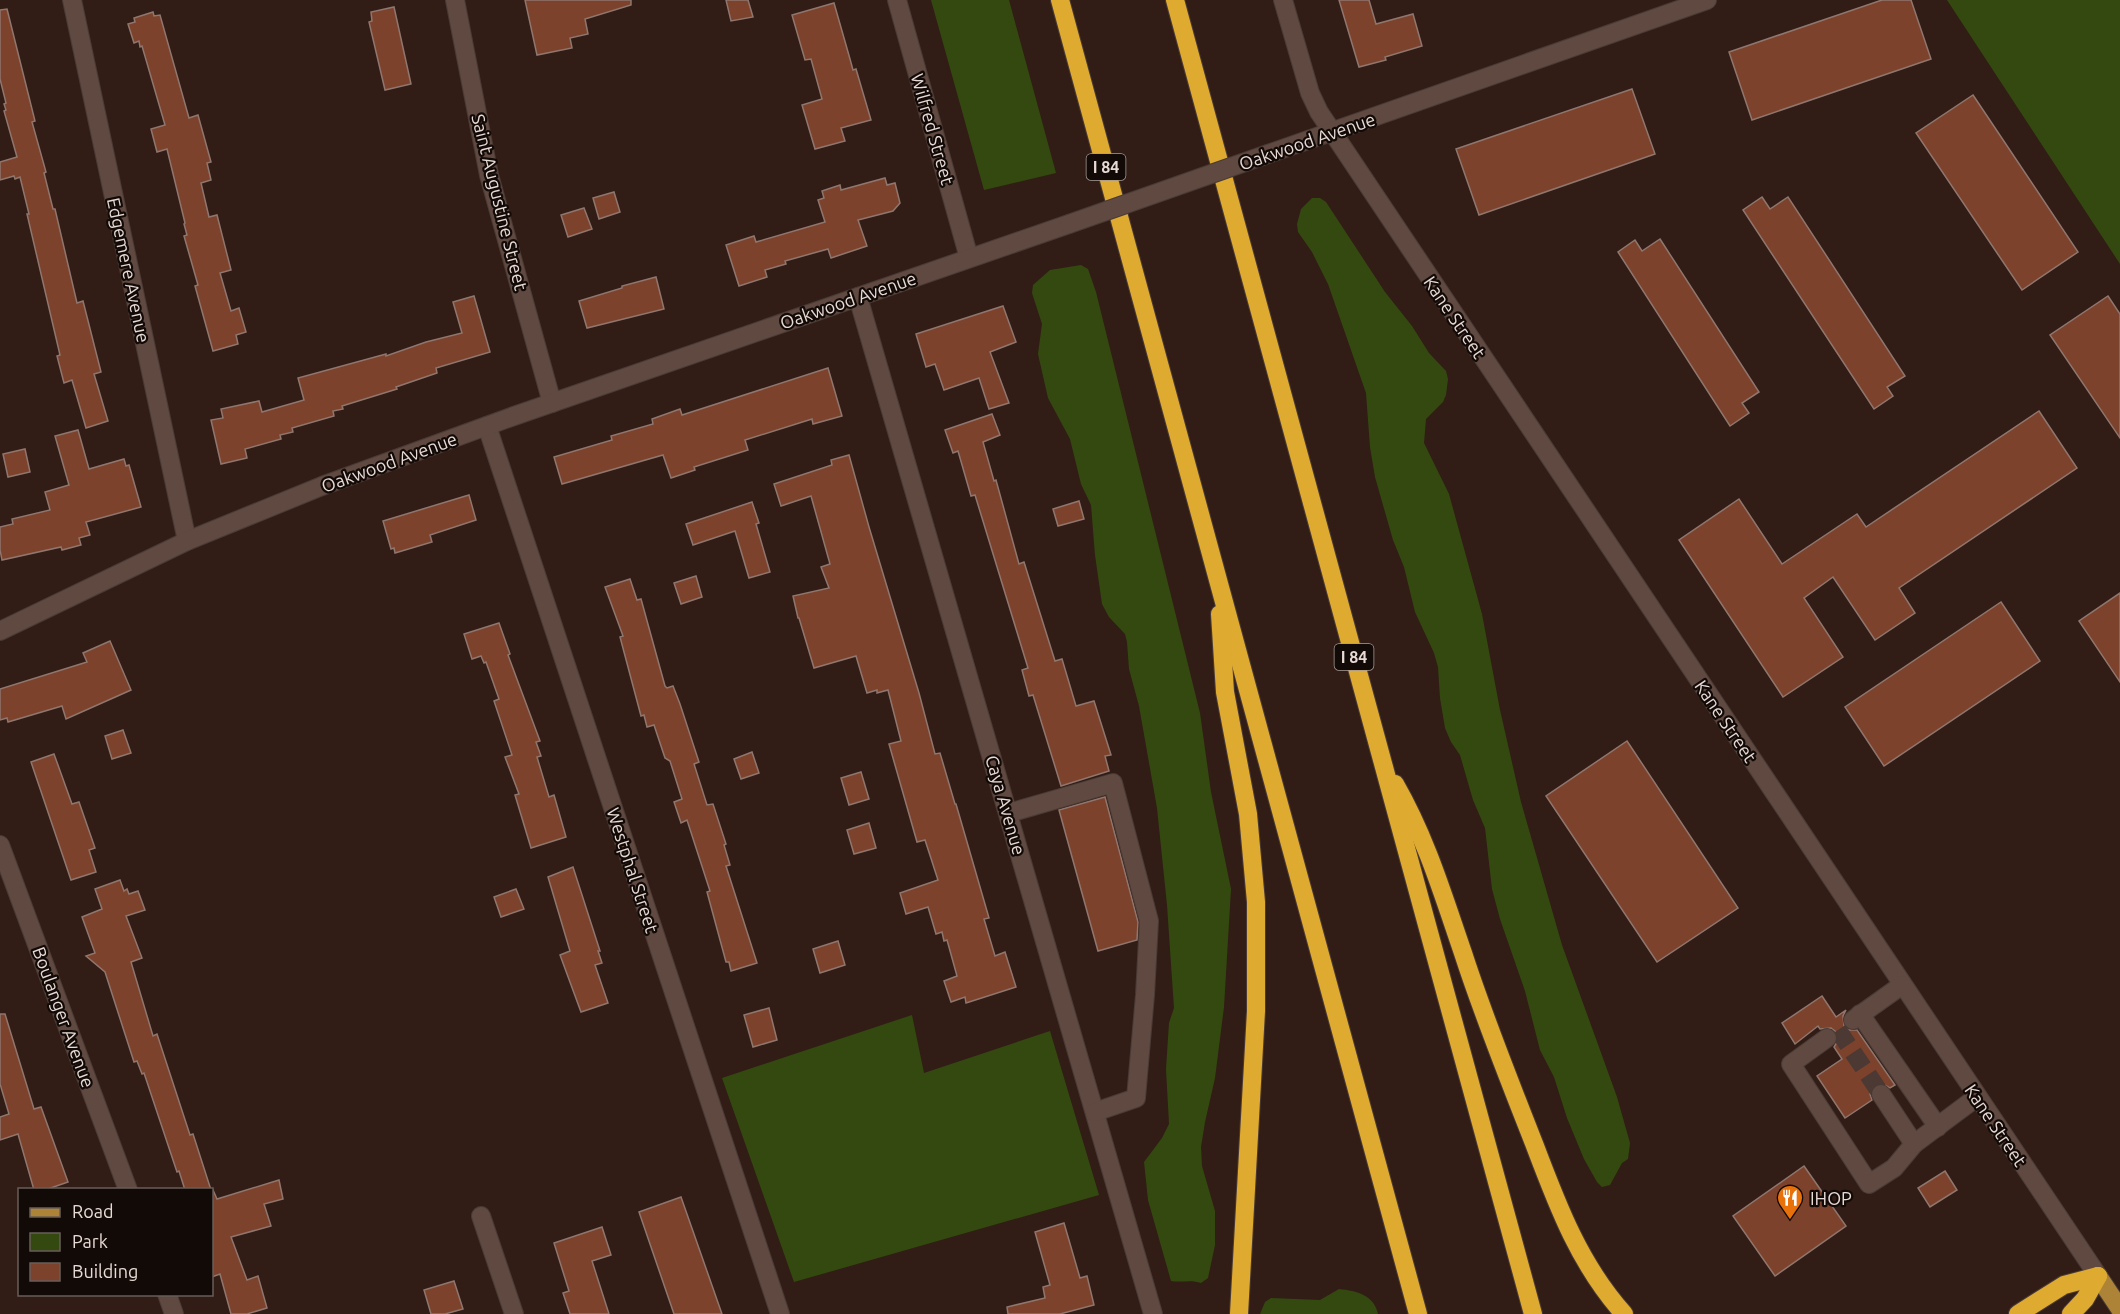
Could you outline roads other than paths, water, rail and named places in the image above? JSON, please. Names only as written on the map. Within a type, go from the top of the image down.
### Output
[{"type":"highway","name":"I 84","points":[[1060,0],[1418,1314]]},
{"type":"highway","name":"I 84","points":[[1174,0],[1533,1314]]},
{"type":"highway","points":[[1220,585],[1225,692],[1248,814],[1257,912],[1256,1011],[1239,1314]]},
{"type":"highway","points":[[1382,760],[1412,814],[1432,859],[1493,1037],[1562,1218],[1589,1269],[1624,1314]]},
{"type":"highway","points":[[2018,1314],[2064,1285],[2098,1276]]},
{"type":"highway","points":[[2071,1314],[2085,1299],[2098,1276]]},
{"type":"main road","name":"Kane Street","points":[[2098,1276],[2120,1309]]},
{"type":"street","name":"Edgemere Avenue","points":[[72,0],[187,541]]},
{"type":"street","name":"Saint Augustine Street","points":[[455,0],[489,175],[552,403]]},
{"type":"street","name":"Wilfred Street","points":[[897,0],[969,258]]},
{"type":"street","name":"Kane Street","points":[[1283,0],[1310,93],[1318,112],[2098,1276]]},
{"type":"street","name":"Oakwood Avenue","points":[[0,631],[187,541],[322,486],[552,403],[1332,132],[1672,6],[1707,0]]},
{"type":"street","name":"Caya Avenue","points":[[858,297],[1153,1314]]},
{"type":"street","name":"Westphal Street","points":[[487,426],[780,1314]]},
{"type":"street","points":[[1009,813],[1113,783],[1149,921],[1148,962],[1136,1098],[1095,1112]]},
{"type":"street","name":"Boulanger Avenue","points":[[0,845],[127,1188]]},
{"type":"street","points":[[1902,985],[1856,1017],[1938,1127]]},
{"type":"street","points":[[1827,1038],[1791,1064],[1869,1184],[1894,1168],[1914,1144],[1977,1097]]},
{"type":"street","points":[[1881,1094],[1914,1144]]},
{"type":"street","points":[[481,1216],[514,1314]]},
{"type":"street","points":[[168,1296],[174,1314]]},
{"type":"tunnel","points":[[1838,1030],[1881,1094]]},
{"type":"place","name":"IHOP","points":[[1790,1221]]}]
